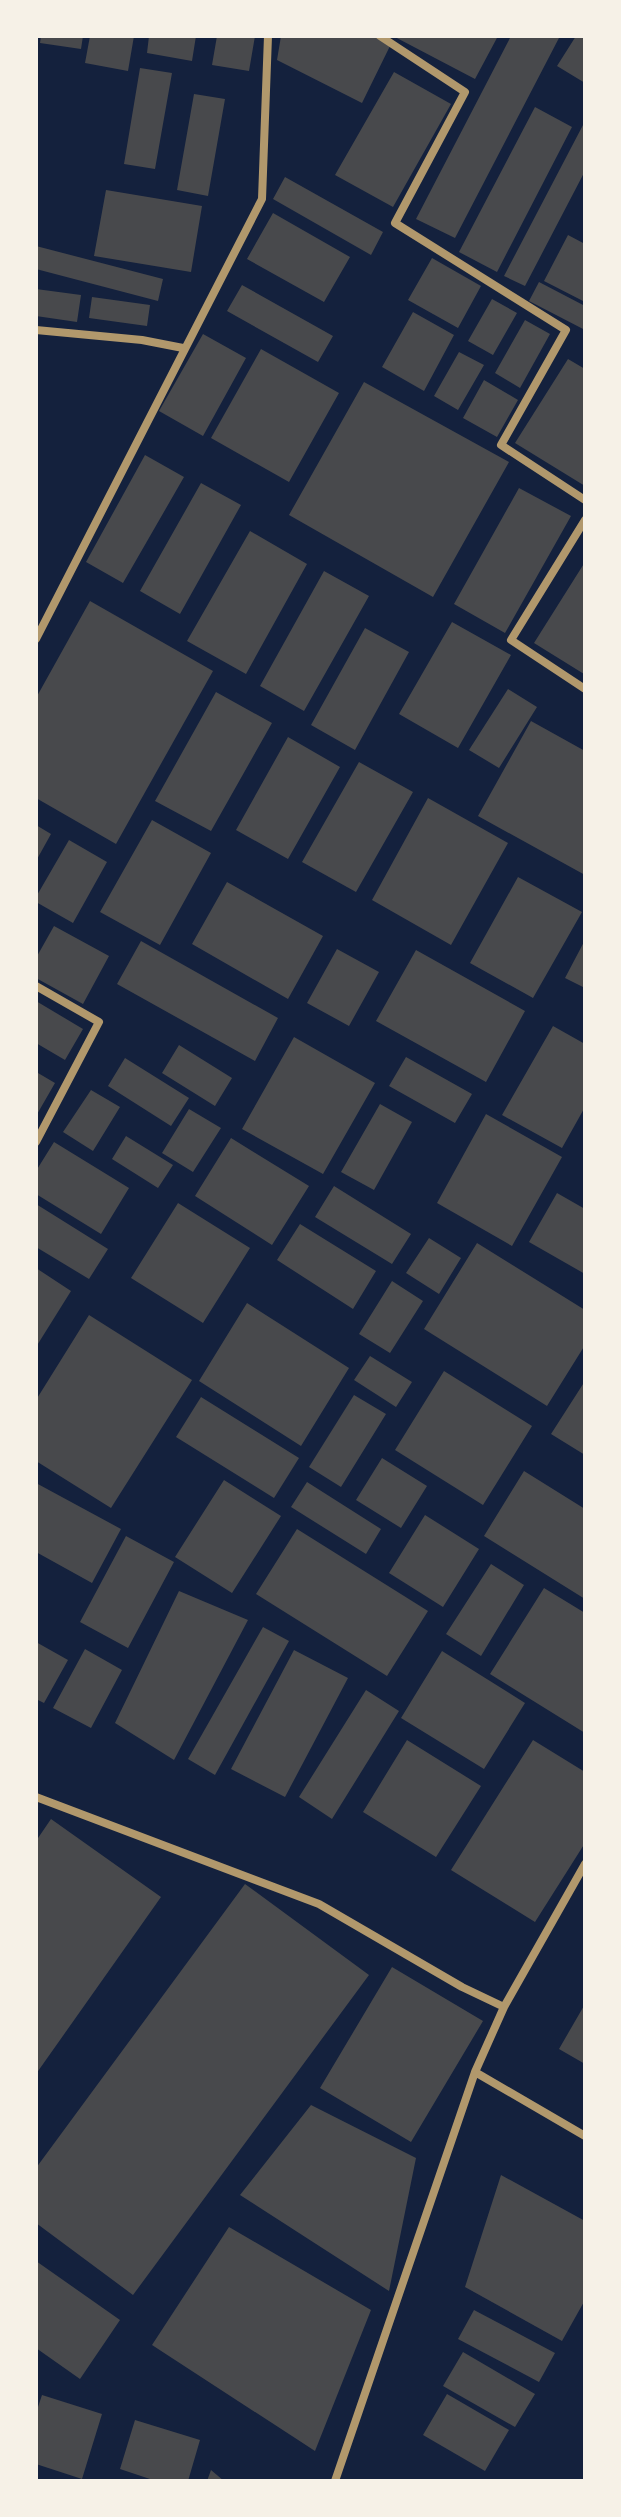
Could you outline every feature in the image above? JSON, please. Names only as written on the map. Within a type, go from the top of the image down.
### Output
[{"type":"street","points":[[36,639],[262,199],[268,36]]},
{"type":"street","points":[[380,36],[465,92],[395,223],[566,330],[501,445],[585,500]]},
{"type":"street","points":[[36,330],[142,340],[183,348]]},
{"type":"street","points":[[585,520],[511,640],[585,689]]},
{"type":"street","points":[[36,986],[99,1022],[36,1142]]},
{"type":"street","points":[[36,1797],[319,1904],[462,1987],[504,2007]]},
{"type":"street","points":[[335,2481],[475,2072],[504,2007],[585,1864]]},
{"type":"street","points":[[475,2072],[585,2136]]},
{"type":"building","points":[[41,36],[83,36],[81,49],[40,43]]},
{"type":"building","points":[[90,36],[134,36],[128,71],[85,63]]},
{"type":"building","points":[[149,36],[196,36],[192,61],[147,53]]},
{"type":"building","points":[[217,36],[255,36],[249,71],[212,65]]},
{"type":"building","points":[[281,36],[375,36],[390,46],[362,103],[277,60]]},
{"type":"building","points":[[393,36],[498,36],[475,79]]},
{"type":"building","points":[[511,36],[560,36],[455,238],[416,219]]},
{"type":"building","points":[[576,36],[585,36],[585,83],[557,66]]},
{"type":"building","points":[[140,68],[172,73],[155,169],[124,164]]},
{"type":"building","points":[[394,72],[451,104],[393,207],[335,175]]},
{"type":"building","points":[[194,94],[225,99],[208,196],[177,190]]},
{"type":"building","points":[[535,107],[572,127],[497,272],[459,252]]},
{"type":"building","points":[[583,125],[585,171],[525,286],[504,276]]},
{"type":"building","points":[[285,177],[383,232],[371,255],[273,199]]},
{"type":"building","points":[[106,190],[202,206],[191,272],[94,256]]},
{"type":"building","points":[[273,213],[350,257],[324,302],[247,259]]},
{"type":"building","points":[[568,235],[585,244],[585,302],[544,281]]},
{"type":"building","points":[[36,246],[163,279],[158,301],[36,269]]},
{"type":"building","points":[[432,258],[481,286],[458,328],[408,300]]},
{"type":"building","points":[[539,282],[585,306],[585,330],[529,301]]},
{"type":"building","points":[[242,285],[333,336],[318,362],[227,311]]},
{"type":"building","points":[[36,289],[81,295],[77,322],[36,316]]},
{"type":"building","points":[[92,297],[150,305],[147,326],[89,318]]},
{"type":"building","points":[[492,299],[517,313],[493,355],[468,341]]},
{"type":"building","points":[[413,312],[454,335],[424,391],[382,367]]},
{"type":"building","points":[[525,320],[550,334],[520,388],[495,373]]},
{"type":"building","points":[[203,334],[246,358],[203,436],[159,411]]},
{"type":"building","points":[[261,349],[339,393],[289,482],[211,438]]},
{"type":"building","points":[[459,352],[484,365],[458,410],[434,396]]},
{"type":"building","points":[[568,359],[585,369],[585,486],[515,443]]},
{"type":"building","points":[[484,380],[518,400],[497,437],[463,418]]},
{"type":"building","points":[[364,382],[509,462],[433,597],[289,515]]},
{"type":"building","points":[[145,455],[184,477],[123,583],[86,562]]},
{"type":"building","points":[[201,483],[241,505],[180,614],[140,591]]},
{"type":"building","points":[[519,488],[571,516],[505,633],[454,604]]},
{"type":"building","points":[[250,531],[307,564],[246,674],[187,641]]},
{"type":"building","points":[[585,562],[585,673],[584,674],[534,643]]},
{"type":"building","points":[[324,571],[369,596],[304,711],[260,686]]},
{"type":"building","points":[[90,601],[213,671],[116,844],[36,798],[36,698]]},
{"type":"building","points":[[452,622],[511,655],[458,748],[399,714]]},
{"type":"building","points":[[365,628],[409,652],[355,750],[311,725]]},
{"type":"building","points":[[508,689],[537,707],[499,768],[469,750]]},
{"type":"building","points":[[216,692],[272,723],[211,831],[155,801]]},
{"type":"building","points":[[531,721],[585,751],[585,875],[478,816]]},
{"type":"building","points":[[288,737],[340,767],[288,859],[236,830]]},
{"type":"building","points":[[359,762],[413,792],[356,892],[302,862]]},
{"type":"building","points":[[428,798],[508,843],[451,945],[372,900]]},
{"type":"building","points":[[152,820],[211,853],[160,945],[100,912]]},
{"type":"building","points":[[36,825],[51,834],[36,861]]},
{"type":"building","points":[[69,840],[107,862],[73,923],[36,902]]},
{"type":"building","points":[[518,877],[582,912],[533,998],[470,963]]},
{"type":"building","points":[[227,882],[323,936],[288,999],[192,944]]},
{"type":"building","points":[[54,926],[109,956],[83,1004],[36,978],[36,958]]},
{"type":"building","points":[[585,940],[585,988],[565,978]]},
{"type":"building","points":[[141,941],[278,1018],[255,1061],[117,984]]},
{"type":"building","points":[[337,949],[379,972],[349,1026],[307,1003]]},
{"type":"building","points":[[416,950],[525,1011],[486,1082],[376,1021]]},
{"type":"building","points":[[36,1001],[83,1029],[65,1060],[36,1043]]},
{"type":"building","points":[[553,1026],[585,1044],[585,1107],[562,1148],[502,1115]]},
{"type":"building","points":[[294,1037],[375,1083],[323,1174],[242,1129]]},
{"type":"building","points":[[179,1045],[232,1078],[215,1106],[162,1073]]},
{"type":"building","points":[[406,1057],[472,1094],[455,1123],[389,1086]]},
{"type":"building","points":[[125,1058],[189,1098],[171,1126],[108,1086]]},
{"type":"building","points":[[38,1073],[55,1083],[36,1116],[36,1077]]},
{"type":"building","points":[[91,1090],[120,1107],[93,1151],[63,1132]]},
{"type":"building","points":[[380,1104],[412,1122],[374,1190],[341,1172]]},
{"type":"building","points":[[189,1109],[221,1128],[193,1172],[162,1153]]},
{"type":"building","points":[[486,1114],[562,1157],[512,1246],[437,1203]]},
{"type":"building","points":[[126,1136],[173,1165],[158,1188],[112,1159]]},
{"type":"building","points":[[231,1138],[309,1186],[272,1245],[195,1196]]},
{"type":"building","points":[[54,1142],[129,1188],[101,1234],[36,1194],[36,1171]]},
{"type":"building","points":[[334,1186],[411,1234],[392,1264],[315,1217]]},
{"type":"building","points":[[557,1193],[585,1209],[585,1274],[529,1242]]},
{"type":"building","points":[[178,1203],[250,1248],[203,1323],[131,1278]]},
{"type":"building","points":[[36,1204],[108,1249],[89,1279],[36,1247]]},
{"type":"building","points":[[300,1224],[376,1271],[353,1309],[277,1260]]},
{"type":"building","points":[[429,1238],[461,1258],[439,1294],[406,1273]]},
{"type":"building","points":[[477,1243],[585,1310],[585,1345],[547,1406],[424,1329]]},
{"type":"building","points":[[36,1268],[71,1291],[36,1347]]},
{"type":"building","points":[[392,1281],[423,1301],[390,1353],[359,1334]]},
{"type":"building","points":[[247,1303],[349,1368],[301,1446],[199,1381]]},
{"type":"building","points":[[89,1315],[192,1380],[111,1508],[36,1461],[36,1400]]},
{"type":"building","points":[[370,1356],[412,1382],[396,1407],[354,1380]]},
{"type":"building","points":[[444,1371],[532,1426],[483,1505],[395,1450]]},
{"type":"building","points":[[585,1381],[585,1455],[551,1434]]},
{"type":"building","points":[[354,1395],[386,1414],[341,1487],[309,1467]]},
{"type":"building","points":[[201,1397],[299,1458],[274,1498],[176,1437]]},
{"type":"building","points":[[382,1458],[427,1486],[401,1528],[356,1500]]},
{"type":"building","points":[[524,1471],[585,1509],[585,1599],[484,1536]]},
{"type":"building","points":[[224,1480],[281,1516],[232,1593],[175,1557]]},
{"type":"building","points":[[307,1482],[381,1529],[366,1554],[291,1507]]},
{"type":"building","points":[[36,1483],[121,1529],[92,1583],[36,1552]]},
{"type":"building","points":[[425,1515],[479,1549],[443,1607],[389,1573]]},
{"type":"building","points":[[297,1529],[428,1611],[387,1676],[256,1594]]},
{"type":"building","points":[[126,1536],[174,1562],[128,1648],[80,1622]]},
{"type":"building","points":[[491,1564],[524,1585],[481,1656],[446,1634]]},
{"type":"building","points":[[544,1588],[585,1613],[585,1733],[490,1674]]},
{"type":"building","points":[[179,1591],[248,1620],[174,1760],[115,1723]]},
{"type":"building","points":[[263,1627],[289,1641],[215,1775],[188,1759]]},
{"type":"building","points":[[36,1642],[68,1660],[44,1703],[36,1699]]},
{"type":"building","points":[[85,1649],[122,1670],[91,1728],[53,1708]]},
{"type":"building","points":[[294,1650],[348,1678],[285,1797],[231,1769]]},
{"type":"building","points":[[442,1651],[525,1703],[484,1769],[401,1718]]},
{"type":"building","points":[[366,1690],[399,1711],[332,1819],[299,1797]]},
{"type":"building","points":[[407,1740],[481,1786],[436,1857],[363,1812]]},
{"type":"building","points":[[533,1740],[585,1772],[585,1843],[535,1922],[451,1870]]},
{"type":"building","points":[[51,1819],[161,1897],[36,2074],[36,1841]]},
{"type":"building","points":[[245,1884],[369,1975],[133,2295],[36,2223],[36,2168]]},
{"type":"building","points":[[392,1967],[483,2021],[411,2142],[320,2088]]},
{"type":"building","points":[[585,2004],[585,2064],[559,2049]]},
{"type":"building","points":[[311,2105],[416,2158],[389,2291],[240,2195]]},
{"type":"building","points":[[501,2175],[585,2221],[585,2300],[562,2341],[465,2287]]},
{"type":"building","points":[[229,2227],[371,2310],[315,2451],[152,2345]]},
{"type":"building","points":[[36,2261],[120,2320],[80,2379],[36,2348]]},
{"type":"building","points":[[474,2310],[555,2353],[539,2382],[458,2339]]},
{"type":"building","points":[[463,2352],[535,2394],[515,2427],[443,2386]]},
{"type":"building","points":[[447,2394],[509,2430],[485,2471],[423,2435]]},
{"type":"building","points":[[42,2395],[102,2414],[82,2479],[36,2464],[36,2413]]},
{"type":"building","points":[[135,2420],[200,2440],[188,2481],[156,2481],[120,2469]]},
{"type":"building","points":[[211,2470],[224,2481],[207,2481]]}]
